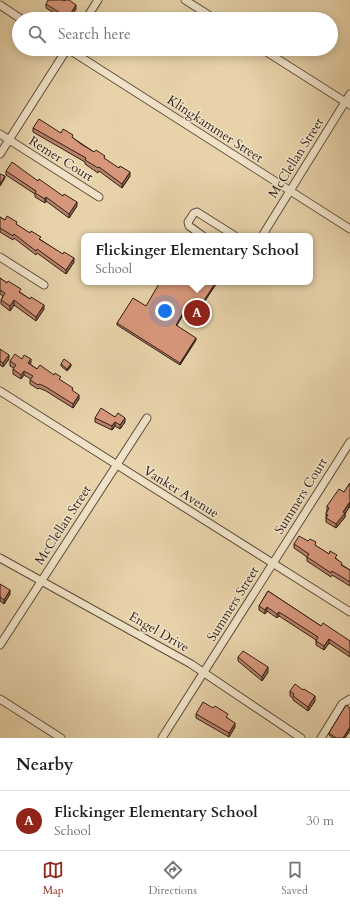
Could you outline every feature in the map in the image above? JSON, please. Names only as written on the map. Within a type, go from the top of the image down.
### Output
[{"type":"street","points":[[90,12],[98,0]]},
{"type":"street","points":[[185,0],[204,12]]},
{"type":"street","points":[[0,5],[12,13]]},
{"type":"street","points":[[0,154],[63,56]]},
{"type":"street","name":"Klingkammer Street","points":[[78,56],[350,229]]},
{"type":"street","points":[[273,56],[348,103]]},
{"type":"street","name":"McClellan Street","points":[[264,233],[290,190],[348,103],[350,94]]},
{"type":"street","name":"Remer Court","points":[[0,134],[99,198]]},
{"type":"street","points":[[199,233],[189,226],[188,222],[194,213],[197,212],[230,233]]},
{"type":"street","points":[[0,256],[44,285]]},
{"type":"street","name":"Vanker Avenue","points":[[0,391],[350,612]]},
{"type":"street","name":"McClellan Street","points":[[0,645],[147,418]]},
{"type":"street","name":"Summers Court","points":[[273,564],[350,442]]},
{"type":"street","name":"Engel Drive","points":[[0,558],[126,626],[204,672],[301,738]]},
{"type":"street","name":"Summers Street","points":[[162,738],[273,564]]},
{"type":"street","points":[[0,699],[61,738]]},
{"type":"street","points":[[321,738],[342,704],[350,699]]},
{"type":"building","points":[[48,0],[69,0],[76,5],[72,12],[58,12],[46,4]]},
{"type":"building","points":[[39,119],[61,133],[63,129],[73,135],[72,137],[81,144],[94,152],[96,150],[105,156],[104,158],[119,168],[120,166],[130,172],[122,184],[99,167],[98,168],[85,160],[86,158],[33,128]]},
{"type":"building","points":[[12,162],[38,181],[39,179],[63,196],[64,194],[77,202],[69,214],[46,197],[45,199],[35,193],[36,191],[6,171]]},
{"type":"building","points":[[0,174],[5,176],[0,184]]},
{"type":"building","points":[[7,216],[30,233],[31,231],[41,237],[39,239],[63,254],[64,252],[74,258],[66,270],[37,249],[36,251],[14,234],[13,236],[0,228],[0,217],[5,220]]},
{"type":"building","points":[[0,278],[21,289],[19,292],[30,299],[31,297],[44,305],[36,317],[14,300],[10,306],[1,300],[5,293],[0,290]]},
{"type":"building","points":[[158,285],[214,285],[195,314],[186,308],[176,325],[196,338],[180,363],[117,323],[133,298],[146,306]]},
{"type":"building","points":[[0,349],[9,355],[3,363],[0,361]]},
{"type":"building","points":[[15,354],[22,359],[24,355],[31,359],[28,363],[37,369],[40,365],[54,375],[55,373],[61,377],[59,379],[73,388],[72,390],[79,395],[73,404],[46,387],[39,384],[38,385],[30,380],[33,376],[24,371],[21,375],[13,369],[16,365],[10,361]]},
{"type":"building","points":[[64,359],[71,364],[67,369],[61,364]]},
{"type":"building","points":[[101,408],[115,417],[118,413],[125,418],[120,425],[115,422],[112,426],[95,418]]},
{"type":"building","points":[[350,483],[350,503],[343,512],[345,513],[336,524],[326,518],[329,508],[327,506],[339,489],[344,492]]},
{"type":"building","points":[[299,536],[308,541],[310,539],[316,542],[315,545],[329,554],[330,551],[337,555],[335,558],[342,563],[341,565],[350,570],[350,582],[332,571],[331,573],[307,557],[309,554],[294,544]]},
{"type":"building","points":[[0,584],[10,590],[4,600],[0,597]]},
{"type":"building","points":[[268,591],[321,626],[323,623],[350,641],[350,653],[329,639],[324,646],[316,641],[318,637],[279,612],[277,614],[267,607],[265,610],[259,606]]},
{"type":"building","points":[[243,651],[268,667],[262,677],[238,657]]},
{"type":"building","points":[[295,684],[315,696],[308,707],[293,696],[294,694],[290,691]]},
{"type":"building","points":[[203,702],[213,708],[215,706],[228,714],[226,717],[235,723],[229,733],[196,714]]},
{"type":"building","points":[[346,705],[350,708],[350,727],[343,738],[336,738],[329,733]]},
{"type":"place","name":"Flickinger Elementary School","points":[[197,313]]}]
